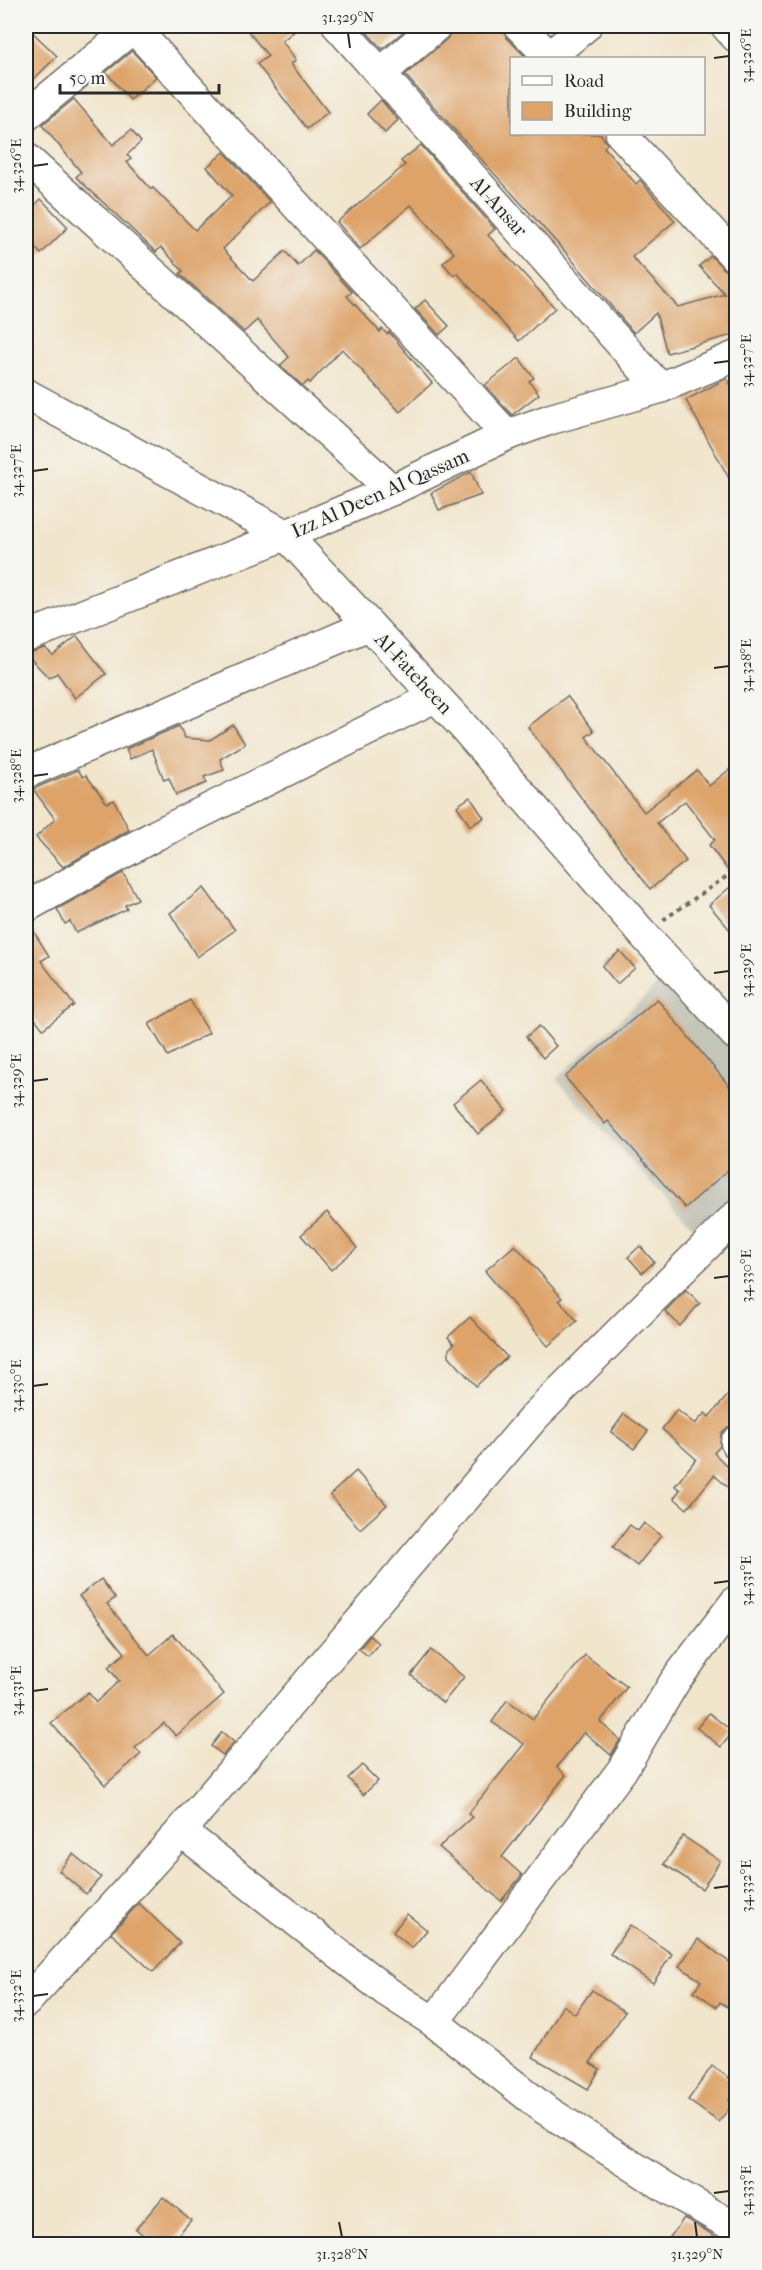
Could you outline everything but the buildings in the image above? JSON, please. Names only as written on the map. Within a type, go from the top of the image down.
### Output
[{"type":"street","points":[[26,117],[133,26],[507,435]]},
{"type":"street","name":"Al-Ansar","points":[[338,26],[660,388]]},
{"type":"street","points":[[381,74],[436,26]]},
{"type":"street","points":[[519,26],[549,57]]},
{"type":"street","points":[[551,57],[586,26]]},
{"type":"street","points":[[726,26],[736,37]]},
{"type":"street","points":[[622,135],[736,258]]},
{"type":"street","points":[[26,158],[392,490]]},
{"type":"street","name":"Izz Al Deen Al Qassam","points":[[26,637],[286,535],[392,490],[507,435],[660,388],[736,356]]},
{"type":"street","name":"Al-Fateheen","points":[[26,394],[286,535],[435,697],[643,934],[736,1035]]},
{"type":"street","points":[[26,773],[369,625]]},
{"type":"street","points":[[26,907],[156,835],[435,697]]},
{"type":"street","points":[[26,2002],[181,1831],[535,1416],[736,1216]]},
{"type":"street","points":[[434,2022],[622,1770],[675,1681],[736,1601]]},
{"type":"street","points":[[181,1831],[386,1991],[434,2022],[543,2108],[667,2188],[736,2228]]},
{"type":"path","points":[[643,934],[736,870]]},
{"type":"shaded area","points":[[670,973],[736,1043],[736,1200],[700,1235],[556,1079]]}]
